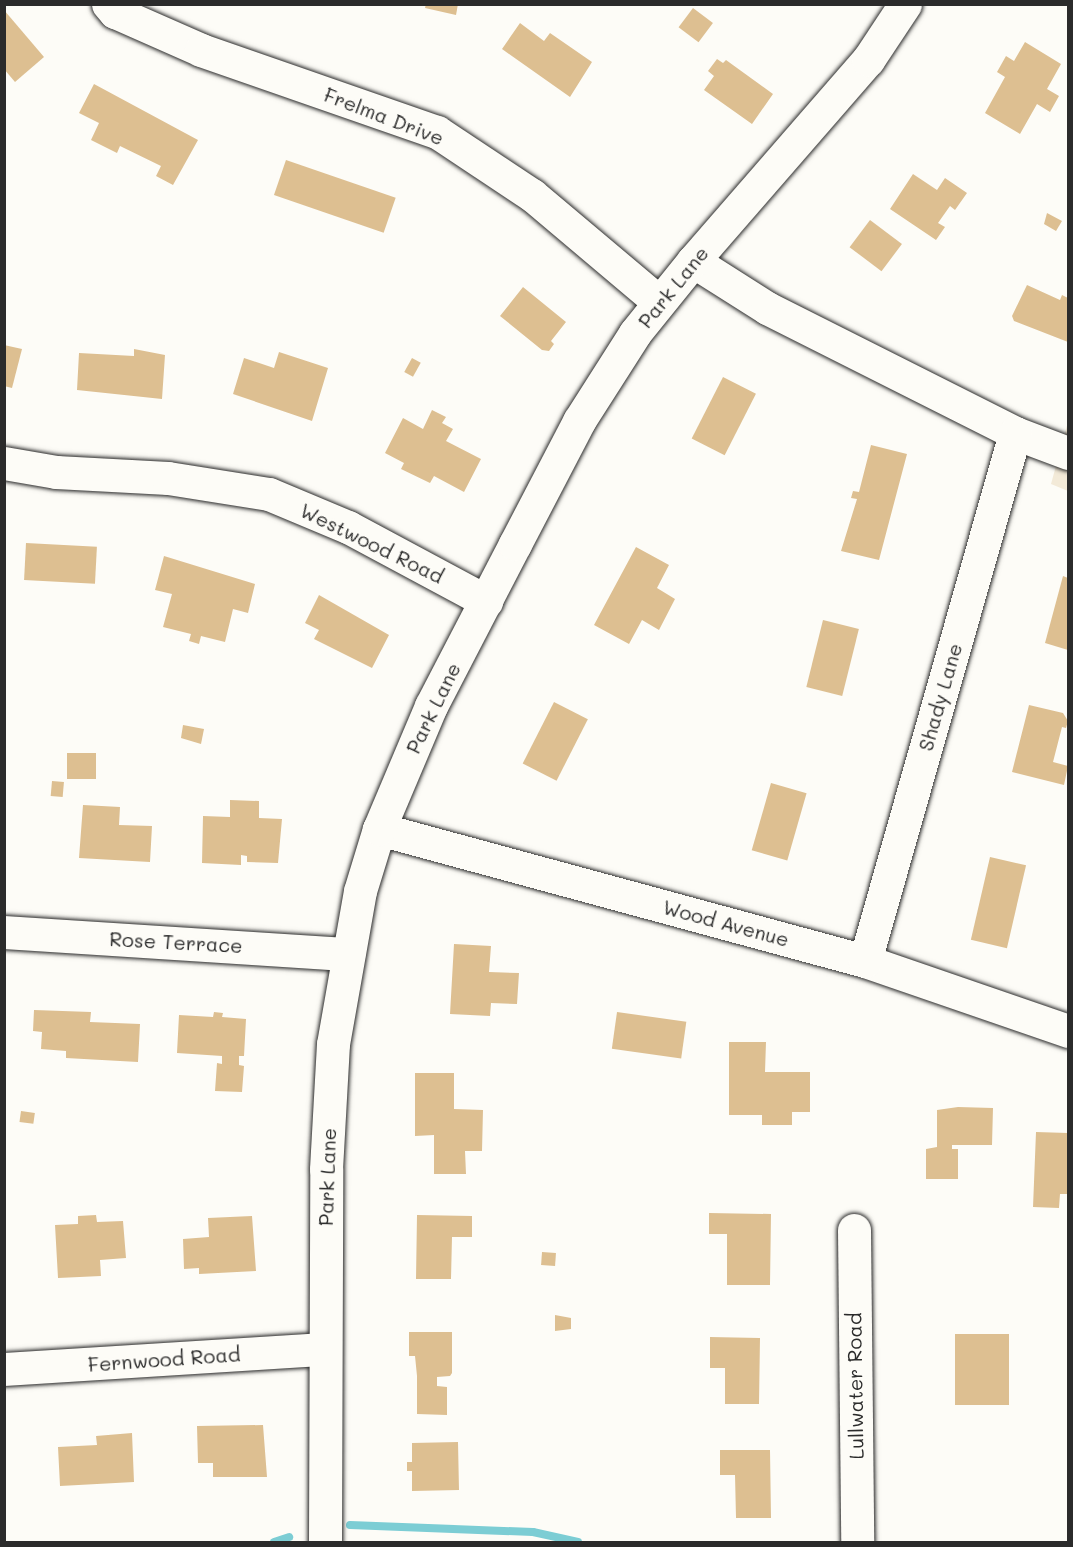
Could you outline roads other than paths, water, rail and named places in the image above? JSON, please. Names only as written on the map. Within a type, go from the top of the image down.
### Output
[{"type":"street","name":"Frelma Drive","points":[[108,4],[115,12],[201,50],[437,132],[532,195],[658,302]]},
{"type":"street","name":"Park Lane","points":[[325,1542],[323,1349],[326,1169],[333,1044],[348,954],[379,829],[431,706],[579,421],[658,302],[861,68],[905,4]]},
{"type":"street","points":[[693,261],[767,308],[1015,433],[1068,453]]},
{"type":"street","name":"Shady Lane","points":[[865,961],[1015,433]]},
{"type":"street","name":"Westwood Road","points":[[4,464],[56,472],[168,478],[269,494],[348,526],[486,601]]},
{"type":"street","name":"Wood Avenue","points":[[379,829],[865,961],[1068,1031]]},
{"type":"street","name":"Rose Terrace","points":[[4,932],[348,954]]},
{"type":"street","name":"Lullwater Road","points":[[854,1230],[857,1542]]},
{"type":"street","name":"Fernwood Road","points":[[4,1369],[323,1349]]},
{"type":"waterway","points":[[350,1525],[533,1532],[578,1542]]},
{"type":"waterway","points":[[274,1542],[289,1537]]}]
